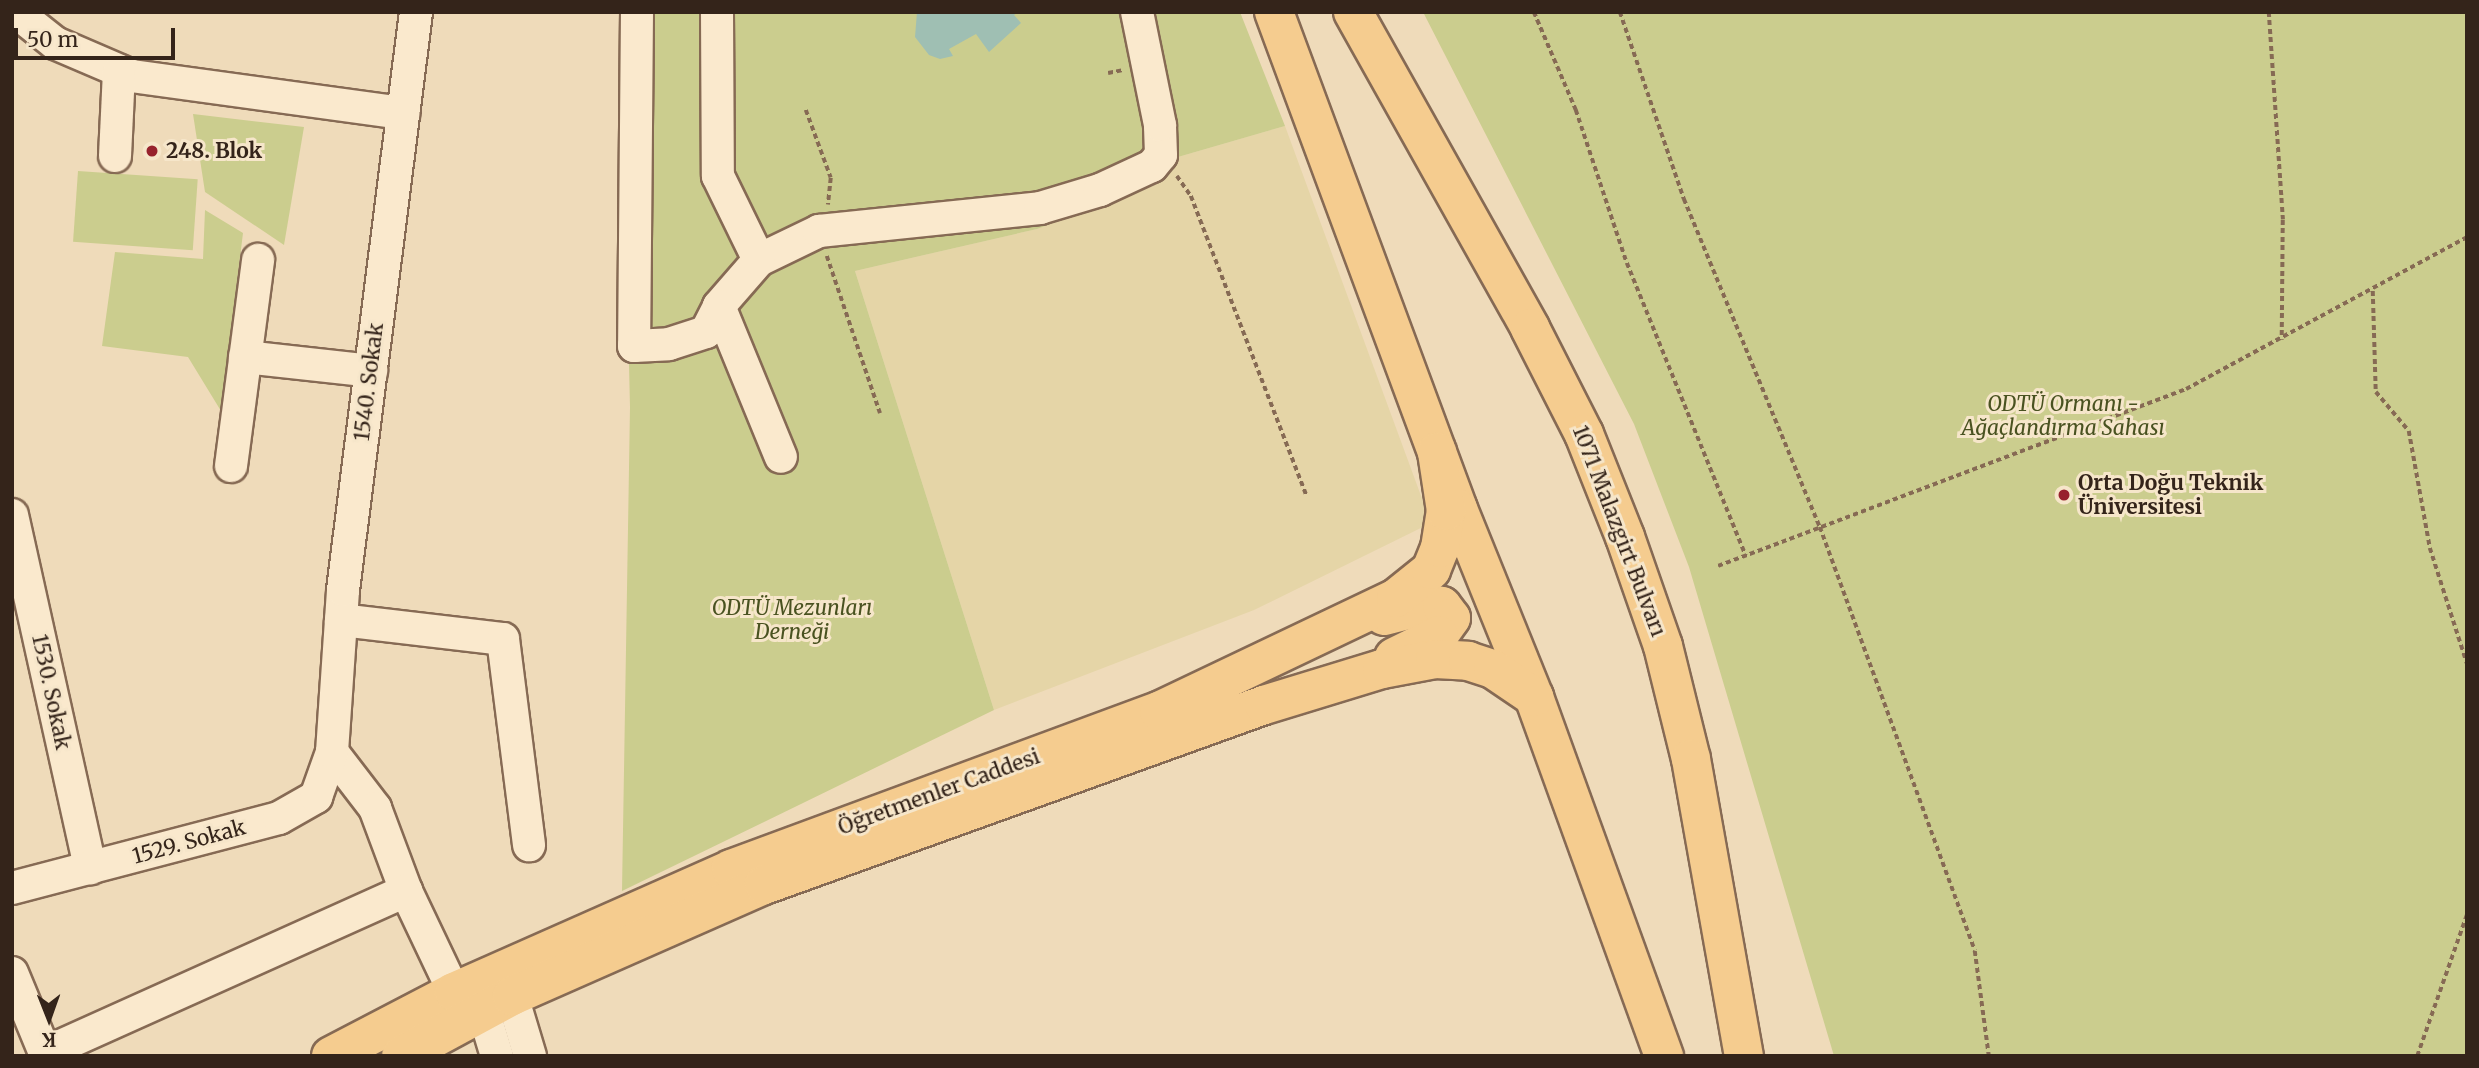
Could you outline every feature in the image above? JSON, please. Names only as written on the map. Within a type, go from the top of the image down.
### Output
[{"type":"main road","points":[[1274,12],[1437,452],[1534,697],[1664,1056]]},
{"type":"main road","name":"1071 Malazgirt Bulvarı","points":[[1353,12],[1530,328],[1584,435],[1625,537],[1663,646],[1691,759],[1744,1056]]},
{"type":"main road","name":"Öğretmenler Caddesi","points":[[401,1056],[483,1000],[730,869],[1159,711],[1396,598],[1431,570],[1446,511],[1437,452]]},
{"type":"main road","points":[[1321,636],[1431,604],[1442,606],[1451,618],[1439,635],[1341,682]]},
{"type":"main road","name":"Öğretmenler Caddesi","points":[[331,1056],[483,1000],[764,885],[1341,682],[1435,659],[1468,661],[1493,669],[1534,697]]},
{"type":"street","points":[[12,20],[14,12],[55,43],[132,76],[403,113]]},
{"type":"street","name":"1540. Sokak","points":[[332,752],[341,620],[416,12]]},
{"type":"street","points":[[637,12],[634,346],[670,344],[706,332],[719,306],[759,260],[819,231],[1040,208],[1100,190],[1152,166],[1161,155],[1160,125],[1137,12]]},
{"type":"street","points":[[717,12],[718,176],[759,260]]},
{"type":"street","points":[[115,156],[119,71]]},
{"type":"street","points":[[231,466],[258,260]]},
{"type":"street","points":[[719,306],[781,457]]},
{"type":"street","points":[[245,357],[370,371]]},
{"type":"street","name":"1530. Sokak","points":[[12,516],[90,868]]},
{"type":"street","points":[[341,620],[503,639],[529,845]]},
{"type":"street","points":[[332,752],[374,808],[405,891],[483,1000],[530,1056]]},
{"type":"street","name":"1529. Sokak","points":[[12,888],[279,818],[316,797],[332,752]]},
{"type":"street","points":[[12,973],[46,1053],[405,891]]},
{"type":"street","points":[[483,1000],[497,1056]]},
{"type":"path","points":[[1534,12],[1576,110],[1627,263],[1746,556]]},
{"type":"path","points":[[1619,12],[1684,199],[1820,527],[1975,951],[1989,1056]]},
{"type":"path","points":[[2269,12],[2283,220],[2282,340]]},
{"type":"path","points":[[806,110],[831,178],[830,198]]},
{"type":"path","points":[[1161,155],[1191,196],[1307,496]]},
{"type":"path","points":[[819,231],[880,414]]},
{"type":"path","points":[[1718,566],[2186,389],[2373,291],[2467,237]]},
{"type":"path","points":[[2373,291],[2376,392],[2409,431],[2430,548],[2467,663]]},
{"type":"path","points":[[2417,1056],[2467,914]]},
{"type":"shaded area","points":[[917,12],[1018,12],[1014,15],[1021,23],[989,52],[976,34],[949,49],[953,56],[940,59],[929,55],[915,37]]},
{"type":"shaded area","points":[[1285,126],[1431,523],[1254,610],[994,710],[855,271],[1037,229],[1178,157]]},
{"type":"green space","name":"ODTÜ Mezunları Derneği","points":[[626,12],[1240,12],[1285,126],[1178,157],[1084,211],[1037,229],[855,271],[994,710],[622,891],[630,407],[622,64]]},
{"type":"green space","name":"ODTÜ Ormanı - Ağaçlandırma Sahası","points":[[1423,12],[2467,12],[2467,1056],[1834,1056],[1689,567],[1634,424]]},
{"type":"green space","points":[[193,114],[304,127],[284,245],[205,192]]},
{"type":"green space","points":[[78,171],[198,179],[193,250],[73,242]]},
{"type":"green space","points":[[205,210],[243,233],[221,411],[188,357],[102,346],[115,252],[203,259]]},
{"type":"place","name":"248. Blok","points":[[152,151]]},
{"type":"place","name":"Orta Doğu Teknik Üniversitesi","points":[[2064,495]]}]
